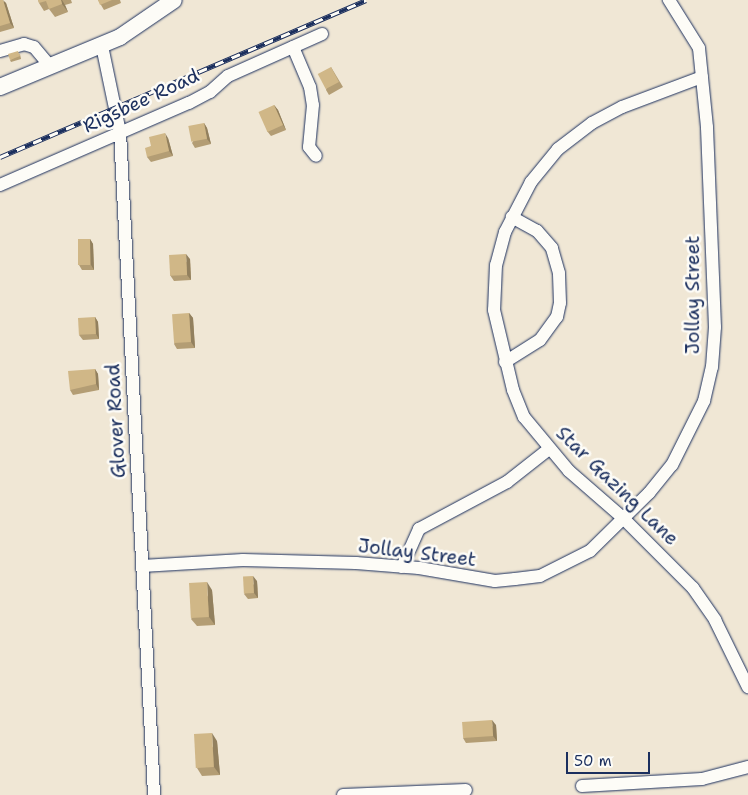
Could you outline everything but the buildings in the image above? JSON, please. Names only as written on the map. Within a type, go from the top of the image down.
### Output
[{"type":"main road","points":[[1,84],[51,67],[102,46],[144,22],[174,0]]},
{"type":"street","name":"Jollay Street","points":[[142,566],[243,560],[402,567],[495,581],[540,576],[590,551],[672,466],[704,401],[712,367],[715,291],[699,48],[670,0]]},
{"type":"street","name":"Rigsbee Road","points":[[0,185],[189,103],[210,92],[228,76],[322,34]]},
{"type":"street","points":[[0,51],[24,44],[34,47],[51,67]]},
{"type":"street","name":"Glover Road","points":[[102,46],[120,132],[154,795]]},
{"type":"street","points":[[293,46],[310,87],[313,106],[309,147],[316,156]]},
{"type":"street","name":"Star Gazing Lane","points":[[702,77],[641,98],[568,139],[531,182],[512,217],[500,248],[494,279],[494,310],[505,362],[524,416],[549,449],[601,502],[623,518],[693,588],[715,620],[748,687]]},
{"type":"street","points":[[505,362],[540,340],[557,317],[560,303],[559,273],[552,248],[536,231],[512,217]]},
{"type":"street","points":[[402,567],[419,529],[507,482],[549,449]]},
{"type":"street","points":[[582,786],[702,779],[748,767]]},
{"type":"street","points":[[343,795],[466,790]]},
{"type":"railway","points":[[0,157],[366,0]]}]
